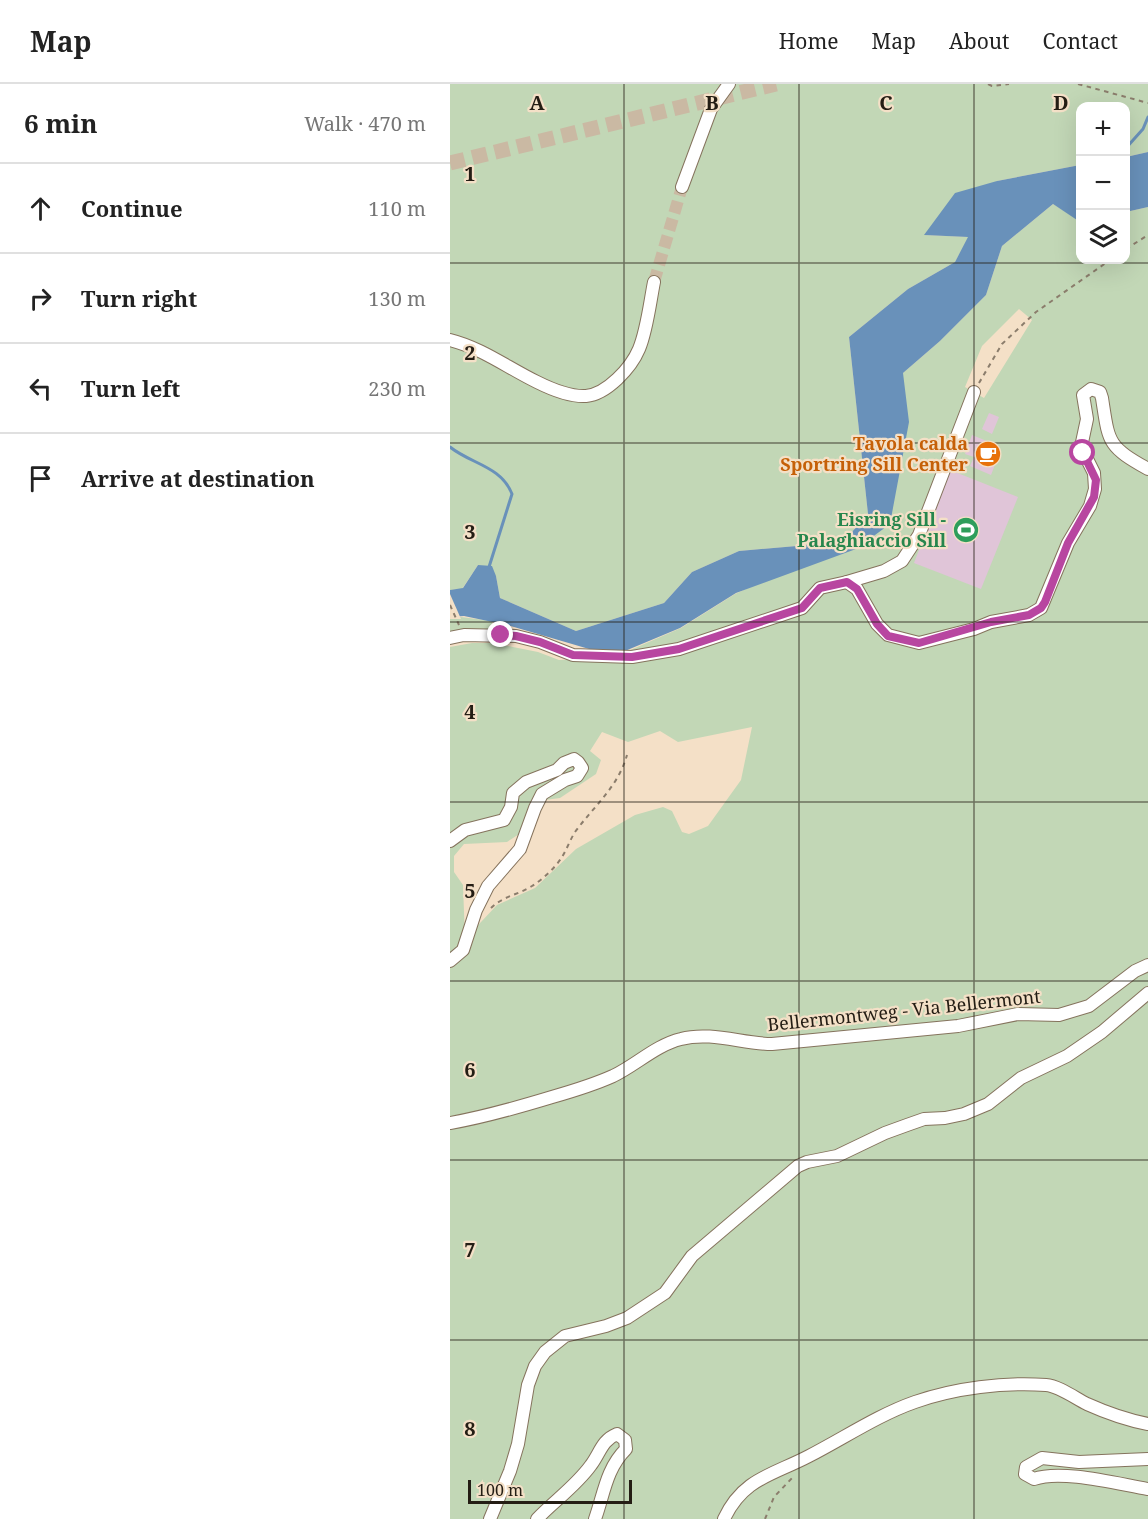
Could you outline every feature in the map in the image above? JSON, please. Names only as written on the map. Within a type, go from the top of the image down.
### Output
[{"type":"street","points":[[682,187],[711,109],[729,84]]},
{"type":"street","points":[[450,340],[468,345],[537,382],[561,392],[586,396],[607,387],[622,375],[639,349],[654,282]]},
{"type":"street","points":[[847,582],[857,589],[877,624],[888,636],[919,643],[991,622],[1029,615],[1041,608],[1068,543],[1094,497],[1096,480],[1081,447],[1087,419],[1083,395],[1091,389],[1100,392],[1111,442],[1128,458],[1148,469]]},
{"type":"street","points":[[450,638],[464,635],[516,636],[540,642],[573,655],[632,657],[679,649],[802,608],[820,588],[884,570],[902,561],[919,535],[974,392]]},
{"type":"street","points":[[450,841],[465,830],[504,820],[511,807],[513,793],[526,782],[557,770],[564,763],[574,759],[582,768],[577,776],[565,780],[542,794],[520,849],[488,886],[463,950],[450,961]]},
{"type":"street","points":[[450,954],[463,950]]},
{"type":"street","name":"Bellermontweg - Via Bellermont","points":[[450,1123],[512,1109],[592,1085],[615,1075],[667,1044],[682,1039],[699,1036],[754,1044],[772,1044],[958,1026],[1018,1014],[1059,1015],[1089,1006],[1135,971],[1148,965]]},
{"type":"street","points":[[490,1519],[510,1472],[518,1444],[528,1385],[536,1366],[555,1342],[565,1336],[606,1326],[627,1318],[665,1293],[692,1256],[798,1166],[837,1156],[885,1133],[924,1119],[964,1114],[988,1104],[1022,1078],[1067,1056],[1102,1032],[1148,993]]},
{"type":"street","points":[[724,1519],[730,1506],[749,1486],[801,1461],[850,1433],[913,1403],[940,1394],[1023,1384],[1050,1385],[1125,1419],[1148,1424]]},
{"type":"street","points":[[537,1519],[591,1465],[609,1437],[617,1434],[625,1440],[626,1449],[616,1458],[606,1479],[595,1519]]},
{"type":"street","points":[[1148,1459],[1079,1462],[1042,1458],[1026,1467],[1025,1474],[1034,1479],[1059,1475],[1148,1489]]},
{"type":"path","points":[[988,84],[992,86],[1009,84]]},
{"type":"path","points":[[1078,84],[1148,103]]},
{"type":"path","points":[[1130,246],[1148,235]]},
{"type":"path","points":[[974,392],[1002,344],[1036,312],[1104,264]]},
{"type":"path","points":[[450,604],[464,635]]},
{"type":"path","points":[[487,912],[504,898],[531,887],[562,858],[574,834],[610,792],[627,755]]},
{"type":"path","points":[[765,1519],[774,1497],[800,1470],[801,1461]]},
{"type":"green space","points":[[450,84],[1148,84],[1148,152],[1130,156],[1130,102],[1076,102],[1076,166],[997,181],[925,235],[969,237],[955,262],[908,289],[849,337],[868,514],[843,542],[739,551],[692,572],[664,603],[576,631],[500,598],[496,576],[478,565],[462,589],[450,590]]},
{"type":"green space","points":[[1053,204],[1076,218],[1076,264],[1130,264],[1130,211],[1148,207],[1148,1519],[450,1519],[450,647],[472,643],[493,643],[538,652],[559,660],[612,658],[681,628],[735,594],[890,523],[903,373],[940,341],[986,295],[1002,246]],"holes":[[[1019,309],[1032,320],[984,398],[965,387],[982,346]],[[752,727],[741,780],[708,826],[689,834],[682,832],[672,811],[663,807],[635,815],[576,849],[535,888],[497,905],[465,939],[463,885],[454,872],[454,856],[464,844],[507,842],[533,825],[545,800],[560,798],[596,774],[601,760],[590,751],[602,732],[628,742],[660,731],[678,742]]]},
{"type":"green space","points":[[450,618],[492,621],[493,629],[450,632]]},
{"type":"water","points":[[1148,152],[1148,207],[1130,211],[1130,210],[1130,156]]},
{"type":"water","points":[[1076,166],[1076,219],[1053,204],[1002,246],[986,295],[940,341],[903,373],[909,422],[890,524],[856,549],[736,593],[680,628],[613,656],[507,625],[464,616],[450,617],[450,590],[463,588],[478,565],[492,566],[500,598],[576,631],[664,603],[692,572],[739,551],[843,542],[868,514],[849,337],[908,289],[955,262],[968,237],[924,235],[955,193],[997,181]]},
{"type":"pier","points":[[450,594],[461,619],[450,619]]},
{"type":"building","points":[[989,413],[999,417],[992,434],[982,429]]},
{"type":"building","points":[[972,435],[994,444],[990,454],[998,457],[991,475],[970,466],[974,457],[965,454]]},
{"type":"building","name":"Eisring Sill - Palaghiaccio Sill","points":[[950,470],[1018,497],[981,589],[914,563]]},
{"type":"waterway","points":[[1130,144],[1143,129],[1148,117]]},
{"type":"waterway","points":[[450,447],[501,477],[512,494],[489,567]]},
{"type":"tunnel","points":[[450,163],[776,84]]},
{"type":"tunnel","points":[[654,282],[682,187]]},
{"type":"place","name":"Tavola calda Sportring Sill Center","points":[[988,454]]},
{"type":"place","name":"Eisring Sill - Palaghiaccio Sill","points":[[966,530]]},
{"type":"route","points":[[501,635],[540,642],[573,655],[632,657],[679,649],[802,608],[820,588],[847,582],[857,589],[877,624],[888,636],[919,643],[974,629],[991,622],[1029,615],[1041,608],[1045,602],[1068,543],[1094,497],[1096,480],[1083,453]]}]
